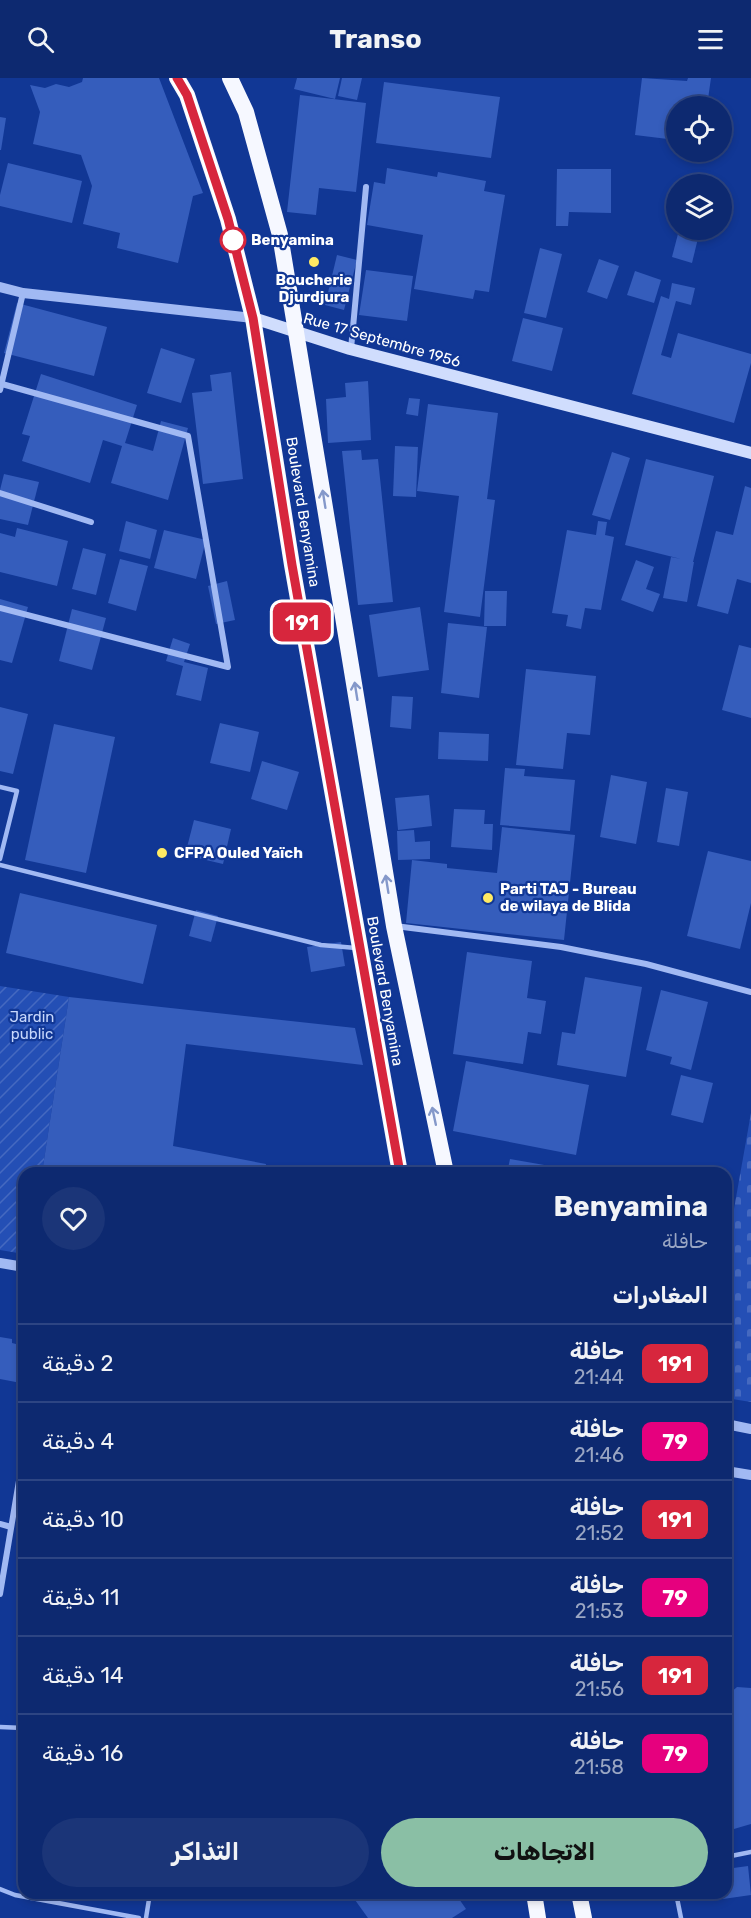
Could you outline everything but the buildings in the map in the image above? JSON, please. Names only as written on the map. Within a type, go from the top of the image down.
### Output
[{"type":"highway","name":"Boulevard Benyamina","points":[[177,78],[187,95],[228,219],[253,318],[292,565],[399,1167]]},
{"type":"highway","name":"Boulevard Benyamina","points":[[230,78],[246,112],[280,235],[394,926],[445,1167]]},
{"type":"highway","points":[[535,1899],[538,1918]]},
{"type":"highway","points":[[580,1899],[584,1918]]},
{"type":"main road","name":"Rue 17 Septembre 1956","points":[[253,318],[351,349],[751,453]]},
{"type":"street","points":[[351,349],[366,187]]},
{"type":"street","name":"Rue 17 Septembre 1956","points":[[0,287],[23,293],[253,318]]},
{"type":"street","points":[[0,608],[228,667],[188,436],[1,387],[3,366],[23,293]]},
{"type":"street","points":[[0,493],[91,522]]},
{"type":"street","points":[[394,926],[561,946],[646,964],[751,992]]},
{"type":"street","points":[[0,1263],[18,1266]]},
{"type":"street","points":[[732,1425],[751,1429]]},
{"type":"street","points":[[732,1472],[751,1475]]},
{"type":"street","points":[[0,1594],[18,1486]]},
{"type":"street","points":[[0,1524],[11,1527]]},
{"type":"lane","points":[[0,787],[17,791],[3,836],[0,859]]},
{"type":"lane","points":[[0,866],[321,945],[359,948]]},
{"type":"lane","points":[[0,1727],[18,1728]]},
{"type":"lane","points":[[732,1856],[751,1852]]},
{"type":"lane","points":[[0,1889],[18,1896]]},
{"type":"lane","points":[[37,1899],[139,1918]]},
{"type":"lane","points":[[146,1918],[149,1899]]},
{"type":"lane","points":[[677,1899],[681,1918]]},
{"type":"green space","name":"Jardin public","points":[[0,986],[69,997],[43,1167],[18,1167],[18,1253],[0,1250]]},
{"type":"green space","points":[[751,1113],[751,1402],[732,1399],[732,1220]]},
{"type":"bus line","name":"191","points":[[177,78],[187,95],[228,219],[253,318],[292,565],[399,1167]]},
{"type":"place","name":"Benyamina","points":[[233,240]]},
{"type":"place","name":"Boucherie Djurdjura","points":[[314,262]]},
{"type":"place","name":"CFPA Ouled Yaïch","points":[[162,853]]},
{"type":"place","name":"Parti TAJ - Bureau de wilaya de Blida","points":[[488,898]]}]
